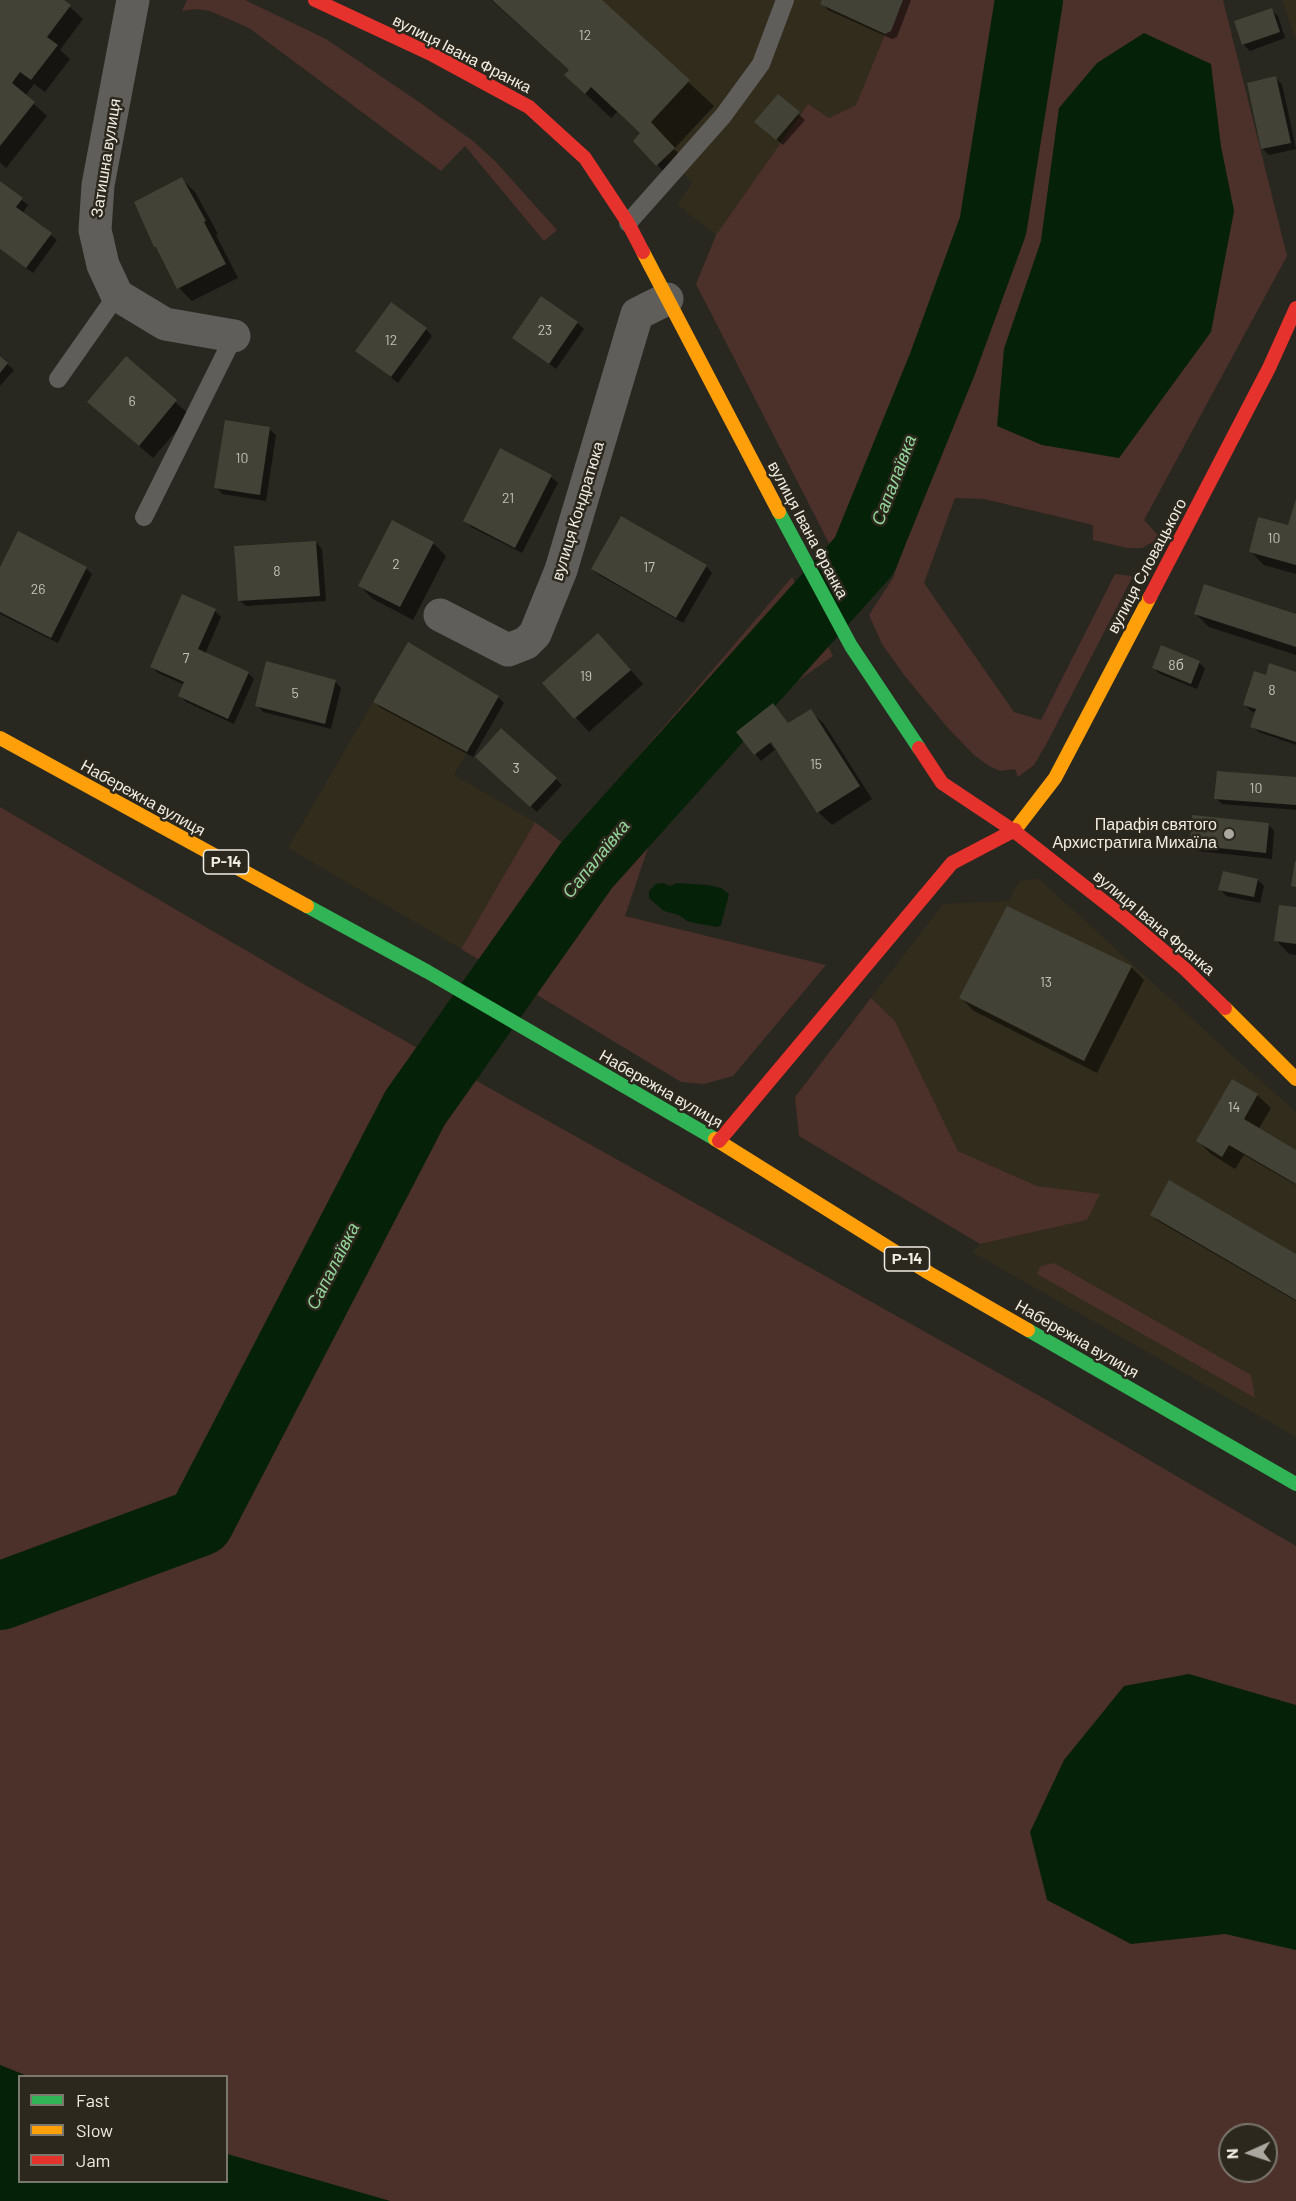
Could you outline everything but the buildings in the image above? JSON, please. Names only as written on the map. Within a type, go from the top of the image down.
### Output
[{"type":"street","name":"Затишна вулиця","points":[[117,295],[103,265],[94,230],[98,184],[133,0]]},
{"type":"street","name":"вулиця Івана Франка","points":[[315,0],[433,55],[529,107],[585,158],[628,223],[851,646],[942,783],[1014,831],[1126,919],[1185,969],[1296,1079]]},
{"type":"street","points":[[117,295],[165,324],[234,336]]},
{"type":"street","name":"вулиця Кондратюка","points":[[440,615],[508,650],[526,643],[535,634],[561,570],[637,314],[667,299]]},
{"type":"street","name":"вулиця Словацького","points":[[1014,831],[1054,778],[1269,368],[1296,308]]},
{"type":"street","name":"Набережна вулиця","points":[[0,738],[452,986],[719,1141],[929,1273],[1296,1484]]},
{"type":"street","points":[[719,1141],[952,863],[1014,831]]},
{"type":"lane","points":[[628,223],[723,116],[761,63],[785,0]]},
{"type":"lane","points":[[58,379],[117,295]]},
{"type":"lane","points":[[144,517],[234,336]]},
{"type":"shaded area","points":[[187,0],[245,0],[326,39],[473,141],[495,161],[557,230],[544,241],[465,146],[441,171],[249,28],[210,11],[195,9],[182,11]]},
{"type":"shaded area","points":[[492,0],[903,0],[885,34],[856,105],[829,118],[808,104],[716,235],[677,204],[693,182],[665,158],[656,166],[633,141],[640,133],[591,88],[585,94],[564,75],[569,70]]},
{"type":"shaded area","points":[[903,0],[1223,0],[1287,256],[1144,520],[1158,535],[1153,542],[1142,548],[1127,548],[1093,540],[1093,525],[984,499],[955,498],[924,583],[1014,712],[1041,720],[1115,574],[1132,578],[1048,741],[1034,765],[1018,777],[1015,769],[1000,771],[989,766],[974,755],[947,727],[882,644],[869,615],[893,578],[918,509],[931,457],[884,440],[853,526],[834,553],[696,284],[716,235],[808,104],[829,118],[856,105],[885,34]],"holes":[[[1059,108],[1221,147],[1234,211],[1004,349],[1041,242]]]},
{"type":"shaded area","points":[[1282,0],[1296,0],[1296,41]]},
{"type":"shaded area","points":[[1144,33],[1211,64],[1221,147],[1234,211],[1211,332],[1119,458],[1042,445],[997,426],[1004,349],[1041,241],[1059,108],[1097,63]]},
{"type":"shaded area","points":[[792,577],[833,656],[719,737],[654,830],[625,916],[826,965],[733,1076],[704,1084],[681,1082],[461,949],[535,822],[567,846],[637,758]]},
{"type":"shaded area","points":[[408,642],[499,696],[454,775],[535,822],[461,949],[288,848]]},
{"type":"shaded area","points":[[0,807],[307,986],[1045,1399],[1296,1546],[1296,2201],[390,2201],[228,2154],[228,2075],[25,2075],[0,2065]]},
{"type":"shaded area","points":[[1039,879],[1296,1112],[1296,1437],[972,1252],[980,1244],[1087,1220],[1099,1194],[1037,1186],[958,1151],[895,1021],[871,998],[943,904],[1009,901],[1019,881]]},
{"type":"shaded area","points":[[663,883],[670,886],[677,883],[721,888],[729,894],[721,925],[718,927],[695,923],[664,911],[649,898],[649,891],[656,884]]},
{"type":"shaded area","points":[[871,998],[895,1021],[958,1151],[1037,1186],[1100,1194],[1087,1220],[980,1244],[799,1136],[795,1097]]},
{"type":"shaded area","points":[[1054,1263],[1251,1375],[1255,1398],[1037,1274],[1041,1266]]},
{"type":"shaded area","points":[[1189,1674],[1296,1705],[1296,1950],[1225,1934],[1131,1944],[1047,1900],[1030,1832],[1064,1760],[1124,1686]]},
{"type":"shaded area","points":[[0,2065],[25,2075],[18,2075],[18,2183],[228,2183],[228,2154],[390,2201],[0,2201]]},
{"type":"waterway","name":"Сапалаївка","points":[[0,1596],[200,1522],[415,1108],[586,866],[864,556],[942,365],[993,226],[1029,0]]},
{"type":"traffic: fast","points":[[779,512],[851,646],[919,748]]},
{"type":"traffic: fast","points":[[307,906],[428,972],[715,1139]]},
{"type":"traffic: fast","points":[[1028,1330],[1296,1484]]},
{"type":"traffic: slow","points":[[643,252],[779,512]]},
{"type":"traffic: slow","points":[[1015,830],[1055,778],[1150,597]]},
{"type":"traffic: slow","points":[[0,738],[307,906]]},
{"type":"traffic: slow","points":[[1225,1008],[1296,1079]]},
{"type":"traffic: slow","points":[[715,1139],[929,1273],[1028,1330]]},
{"type":"traffic: jam","points":[[315,0],[433,55],[529,107],[585,158],[628,223],[643,252]]},
{"type":"traffic: jam","points":[[1150,597],[1269,368],[1296,308]]},
{"type":"traffic: jam","points":[[919,748],[942,783],[1014,831],[1126,919],[1185,969],[1225,1008]]},
{"type":"traffic: jam","points":[[719,1141],[952,863],[1015,830]]},
{"type":"place","name":"Парафія святого Архистратига Михаїла","points":[[1229,834]]}]
